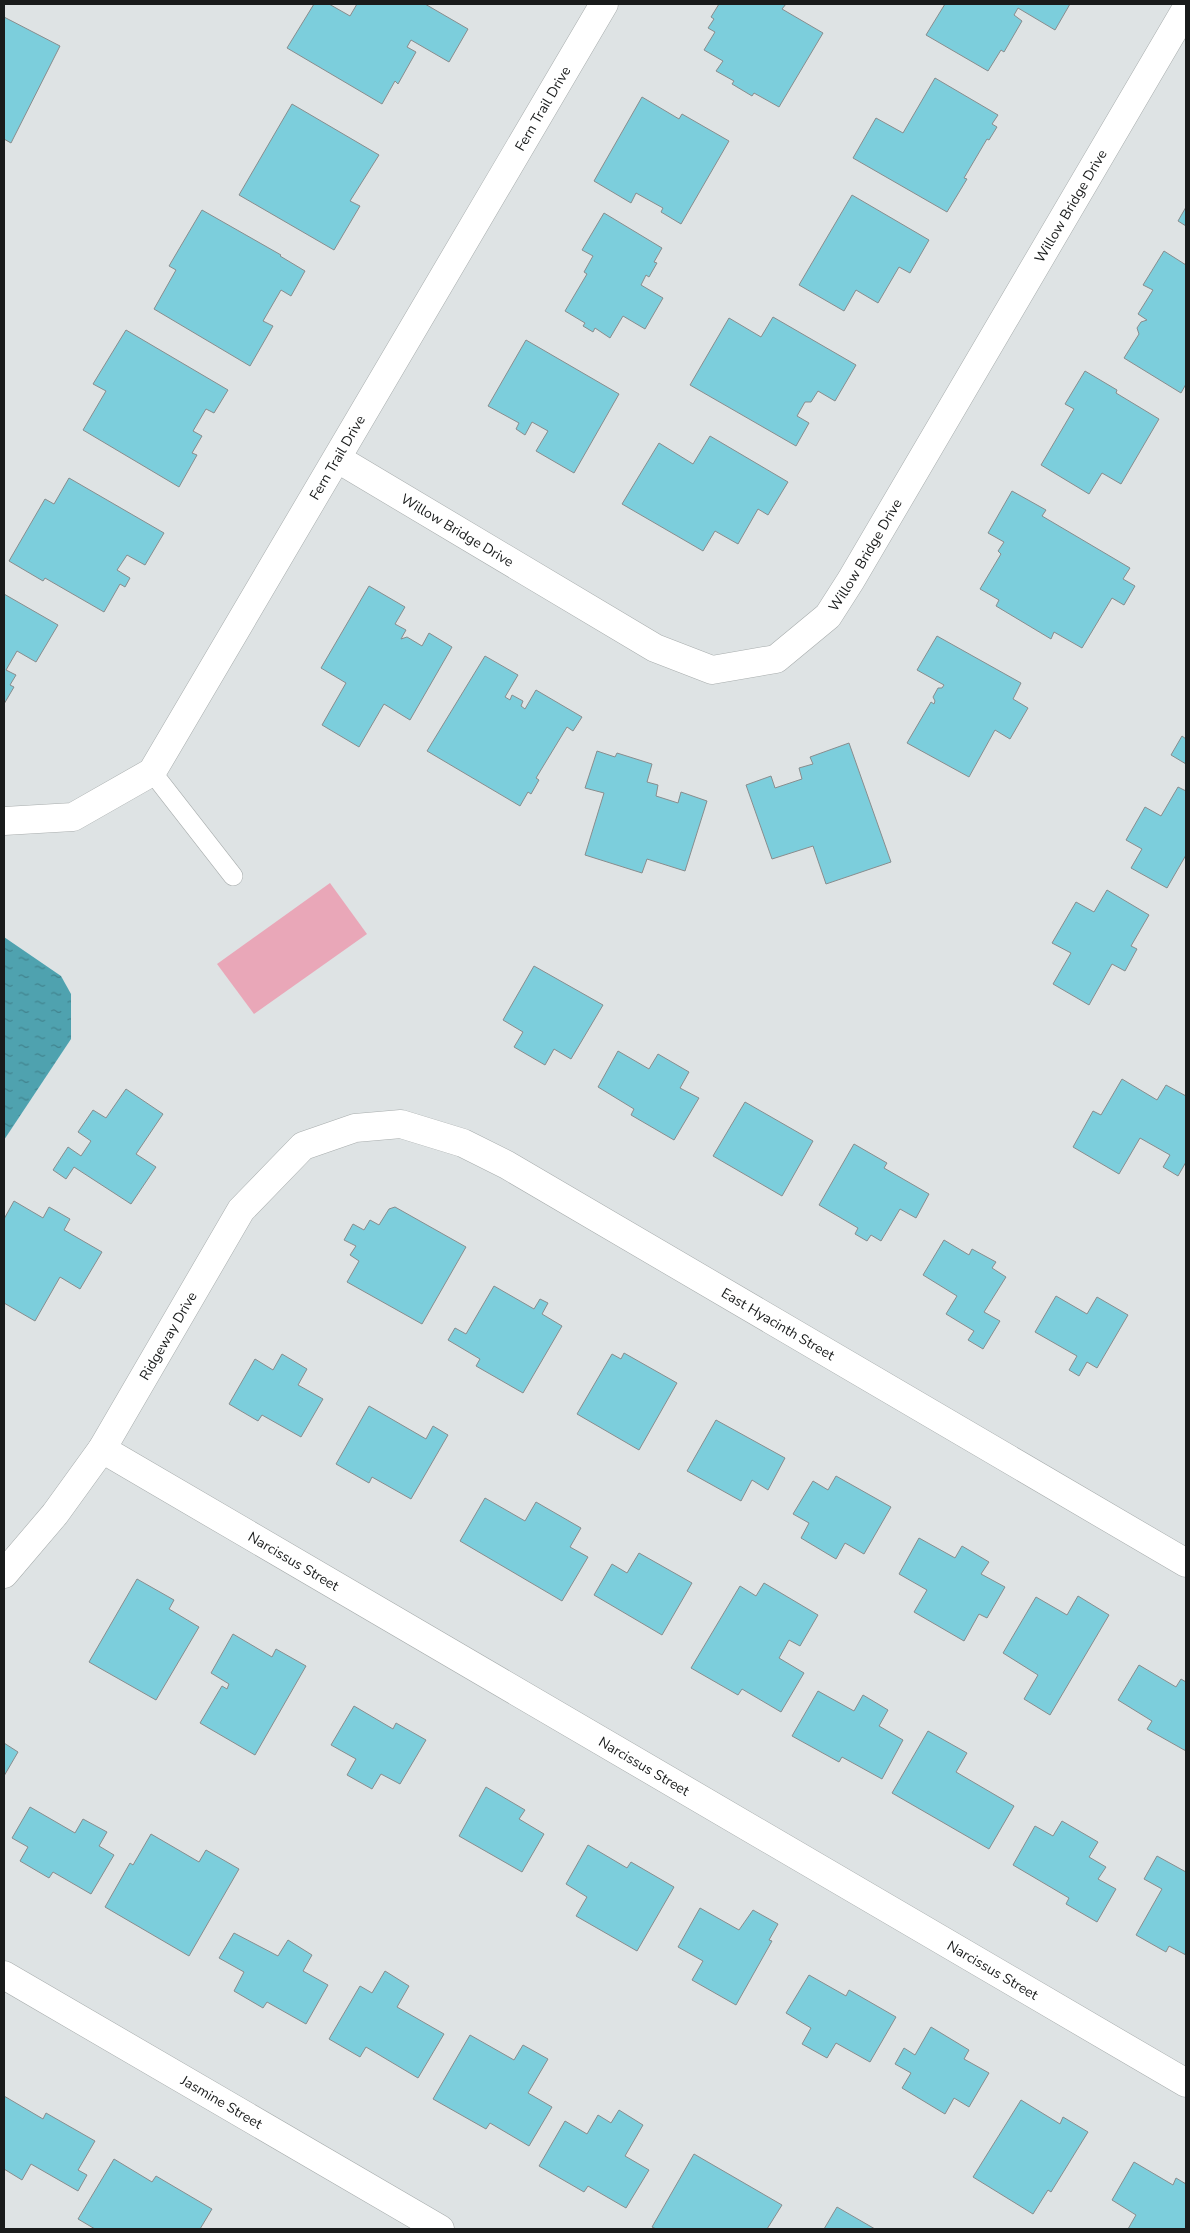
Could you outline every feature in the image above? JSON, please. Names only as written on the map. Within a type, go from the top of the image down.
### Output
[{"type":"street","name":"Fern Trail Drive","points":[[4,821],[73,817],[152,772],[604,4]]},
{"type":"street","name":"Willow Bridge Drive","points":[[338,458],[655,648],[712,670],[776,659],[828,616],[851,580],[1186,9]]},
{"type":"street","name":"East Hyacinth Street","points":[[355,1128],[401,1124],[464,1143],[508,1165],[1186,1563]]},
{"type":"street","name":"Ridgeway Drive","points":[[4,1574],[55,1514],[102,1448],[241,1210],[303,1146],[355,1128]]},
{"type":"street","name":"Narcissus Street","points":[[102,1448],[1186,2083]]},
{"type":"street","name":"Jasmine Street","points":[[4,1975],[440,2229]]},
{"type":"lane","points":[[152,772],[233,876]]},
{"type":"shaded area","points":[[330,883],[367,934],[254,1014],[217,964]]},
{"type":"water","points":[[4,937],[61,976],[71,994],[71,1039],[4,1140]]},
{"type":"building","points":[[314,4],[329,4],[350,16],[357,4],[425,4],[468,29],[449,62],[411,40],[407,47],[416,52],[398,84],[395,81],[382,104],[287,48]]},
{"type":"building","points":[[719,4],[786,4],[782,9],[823,33],[779,107],[754,93],[752,96],[732,84],[734,81],[716,71],[723,61],[704,50],[715,32],[708,28],[714,19],[711,17]]},
{"type":"building","points":[[945,4],[1070,4],[1055,30],[1018,8],[1014,15],[1022,21],[1004,52],[1001,50],[988,71],[926,35]]},
{"type":"building","points":[[4,17],[60,46],[11,143],[4,139]]},
{"type":"building","points":[[935,78],[998,115],[992,124],[997,127],[989,140],[987,139],[964,178],[967,179],[947,212],[853,158],[876,118],[903,133]]},
{"type":"building","points":[[642,97],[679,119],[682,114],[729,141],[681,224],[661,212],[663,208],[636,193],[631,203],[594,181]]},
{"type":"building","points":[[292,104],[379,155],[350,201],[360,206],[334,250],[239,195]]},
{"type":"building","points":[[852,195],[929,240],[910,273],[899,267],[878,303],[856,290],[844,311],[799,285]]},
{"type":"building","points":[[1186,207],[1186,226],[1178,221]]},
{"type":"building","points":[[202,210],[281,255],[305,271],[291,296],[281,290],[263,321],[273,326],[250,366],[154,309],[176,270],[169,266]]},
{"type":"building","points":[[604,213],[662,248],[654,262],[657,263],[649,277],[646,275],[641,285],[663,298],[645,329],[623,316],[610,338],[595,328],[593,332],[583,326],[585,323],[565,311],[587,274],[584,272],[593,256],[582,250]]},
{"type":"building","points":[[1164,251],[1186,265],[1186,384],[1181,393],[1124,358],[1139,334],[1137,328],[1141,322],[1147,320],[1138,314],[1153,290],[1143,285]]},
{"type":"building","points":[[773,317],[856,365],[835,401],[818,391],[811,402],[805,402],[797,416],[809,423],[796,446],[690,385],[729,318],[761,337]]},
{"type":"building","points":[[126,330],[228,390],[214,413],[206,409],[193,431],[202,436],[192,453],[197,455],[179,487],[83,430],[106,391],[93,384]]},
{"type":"building","points":[[526,340],[619,394],[574,473],[536,451],[548,431],[532,422],[525,435],[516,429],[519,423],[488,406]]},
{"type":"building","points":[[1085,371],[1117,390],[1116,393],[1159,419],[1121,484],[1102,473],[1089,494],[1041,465],[1074,409],[1065,404]]},
{"type":"building","points":[[710,436],[788,482],[768,515],[758,509],[738,544],[715,531],[703,551],[622,504],[659,443],[693,464]]},
{"type":"building","points":[[69,478],[164,533],[145,565],[127,555],[117,570],[130,578],[125,587],[120,584],[104,612],[45,578],[43,581],[9,561],[45,499],[54,504]]},
{"type":"building","points":[[1012,491],[1046,510],[1042,516],[1130,568],[1123,579],[1135,586],[1124,605],[1112,598],[1082,648],[1054,632],[1051,639],[996,606],[999,600],[980,589],[1001,554],[998,551],[1004,542],[988,533]]},
{"type":"building","points":[[369,586],[405,607],[395,624],[406,630],[401,639],[407,637],[422,646],[429,633],[452,647],[410,720],[384,704],[359,747],[322,725],[346,683],[321,668]]},
{"type":"building","points":[[4,594],[58,625],[36,662],[17,651],[6,670],[16,675],[10,685],[14,687],[4,704]]},
{"type":"building","points":[[937,636],[1021,683],[1013,699],[1028,708],[1010,739],[995,730],[969,777],[907,743],[931,702],[934,704],[933,697],[938,688],[942,688],[944,685],[917,670]]},
{"type":"building","points":[[485,656],[518,675],[505,697],[510,700],[512,695],[523,701],[521,706],[525,709],[536,690],[582,717],[573,731],[567,727],[536,778],[539,780],[531,794],[528,792],[520,806],[427,751]]},
{"type":"building","points":[[1182,736],[1186,739],[1186,764],[1171,755]]},
{"type":"building","points":[[849,743],[891,862],[826,884],[813,846],[772,859],[746,785],[771,776],[775,788],[802,779],[799,768],[813,764],[810,757]]},
{"type":"building","points":[[597,751],[615,757],[617,753],[652,764],[647,782],[658,785],[656,796],[678,803],[681,792],[707,801],[685,871],[647,859],[642,873],[585,855],[604,793],[585,788]]},
{"type":"building","points":[[1178,787],[1186,791],[1186,855],[1167,888],[1131,868],[1142,849],[1126,840],[1145,807],[1161,816]]},
{"type":"building","points":[[1107,890],[1149,915],[1131,946],[1137,949],[1125,971],[1112,964],[1089,1005],[1053,984],[1071,953],[1052,943],[1076,902],[1094,912]]},
{"type":"building","points":[[534,966],[603,1005],[571,1059],[554,1049],[545,1065],[514,1047],[523,1032],[503,1020]]},
{"type":"building","points":[[618,1051],[649,1069],[658,1054],[689,1072],[680,1088],[699,1098],[674,1140],[631,1115],[634,1109],[598,1087]]},
{"type":"building","points":[[1122,1079],[1157,1100],[1166,1085],[1186,1096],[1186,1162],[1178,1176],[1163,1167],[1170,1155],[1140,1138],[1119,1174],[1073,1147],[1093,1111],[1101,1115]]},
{"type":"building","points":[[126,1089],[163,1114],[136,1154],[156,1167],[131,1204],[74,1167],[66,1179],[53,1170],[68,1147],[81,1156],[91,1141],[78,1132],[93,1110],[106,1118]]},
{"type":"building","points":[[745,1102],[813,1141],[782,1196],[713,1156]]},
{"type":"building","points":[[854,1144],[887,1163],[884,1168],[929,1194],[916,1218],[900,1209],[881,1241],[871,1235],[867,1241],[855,1234],[858,1228],[819,1205]]},
{"type":"building","points":[[14,1201],[43,1218],[49,1207],[70,1219],[64,1230],[102,1252],[80,1289],[60,1277],[35,1321],[4,1303],[4,1219]]},
{"type":"building","points":[[395,1207],[466,1247],[422,1324],[347,1282],[359,1261],[350,1255],[356,1246],[344,1240],[353,1224],[364,1230],[370,1220],[379,1225],[389,1209]]},
{"type":"building","points":[[944,1240],[969,1255],[972,1249],[996,1262],[992,1268],[1006,1277],[984,1312],[1000,1321],[983,1349],[968,1340],[974,1331],[946,1314],[957,1296],[923,1275]]},
{"type":"building","points":[[494,1286],[534,1309],[540,1299],[548,1303],[542,1314],[562,1326],[523,1393],[476,1366],[480,1359],[448,1340],[455,1328],[466,1334]]},
{"type":"building","points":[[1056,1296],[1087,1314],[1097,1297],[1128,1315],[1097,1368],[1087,1362],[1079,1376],[1069,1370],[1077,1356],[1035,1332]]},
{"type":"building","points":[[624,1353],[677,1383],[639,1450],[577,1414],[612,1354],[621,1359]]},
{"type":"building","points":[[282,1354],[307,1369],[298,1385],[323,1399],[301,1437],[262,1415],[258,1421],[229,1404],[255,1359],[273,1370]]},
{"type":"building","points":[[369,1406],[426,1439],[433,1426],[448,1435],[411,1499],[372,1477],[369,1483],[336,1464]]},
{"type":"building","points":[[716,1420],[785,1458],[768,1490],[752,1480],[741,1501],[687,1471]]},
{"type":"building","points":[[836,1476],[891,1507],[864,1554],[845,1543],[836,1559],[801,1538],[809,1523],[793,1514],[813,1481],[828,1490]]},
{"type":"building","points":[[485,1498],[525,1521],[536,1502],[581,1528],[570,1547],[588,1557],[562,1601],[460,1541]]},
{"type":"building","points":[[919,1538],[955,1558],[962,1546],[989,1562],[981,1574],[1005,1587],[987,1618],[979,1614],[964,1641],[914,1612],[927,1590],[899,1574]]},
{"type":"building","points":[[639,1553],[692,1583],[662,1635],[594,1595],[612,1564],[627,1573]]},
{"type":"building","points":[[137,1579],[174,1600],[169,1609],[199,1627],[156,1700],[89,1662]]},
{"type":"building","points":[[764,1583],[818,1615],[800,1646],[789,1640],[779,1658],[804,1673],[781,1712],[742,1689],[738,1695],[691,1668],[740,1586],[756,1596]]},
{"type":"building","points":[[1078,1596],[1109,1615],[1050,1715],[1024,1699],[1038,1675],[1003,1653],[1036,1597],[1067,1615]]},
{"type":"building","points":[[233,1634],[272,1657],[276,1649],[306,1666],[255,1755],[200,1723],[222,1686],[227,1689],[229,1684],[211,1673]]},
{"type":"building","points":[[1139,1665],[1176,1687],[1181,1679],[1186,1682],[1186,1751],[1147,1729],[1152,1721],[1118,1700]]},
{"type":"building","points":[[818,1691],[854,1711],[863,1695],[888,1710],[879,1726],[903,1740],[882,1779],[842,1757],[839,1762],[792,1736]]},
{"type":"building","points":[[354,1706],[393,1729],[396,1723],[426,1740],[400,1784],[381,1774],[372,1789],[347,1775],[356,1759],[331,1745]]},
{"type":"building","points":[[928,1731],[967,1753],[956,1772],[1014,1806],[989,1849],[892,1793]]},
{"type":"building","points":[[4,1743],[18,1752],[4,1776]]},
{"type":"building","points":[[486,1787],[525,1810],[519,1819],[544,1834],[522,1872],[459,1836]]},
{"type":"building","points":[[30,1807],[75,1833],[83,1819],[107,1832],[99,1846],[114,1855],[91,1894],[53,1872],[49,1878],[20,1861],[28,1847],[12,1838]]},
{"type":"building","points":[[1062,1821],[1098,1842],[1089,1857],[1106,1867],[1098,1879],[1116,1889],[1097,1922],[1066,1904],[1069,1898],[1013,1865],[1035,1826],[1053,1836]]},
{"type":"building","points":[[151,1834],[199,1862],[206,1850],[239,1869],[189,1956],[105,1907],[130,1863],[133,1865]]},
{"type":"building","points":[[588,1845],[627,1868],[631,1862],[674,1887],[637,1951],[576,1916],[587,1897],[566,1884]]},
{"type":"building","points":[[1157,1856],[1186,1872],[1186,1955],[1169,1946],[1166,1952],[1136,1935],[1162,1889],[1144,1879]]},
{"type":"building","points":[[700,1908],[739,1930],[753,1910],[778,1924],[769,1940],[772,1941],[736,2005],[692,1980],[703,1961],[678,1947]]},
{"type":"building","points":[[234,1933],[278,1956],[288,1940],[312,1955],[303,1971],[328,1985],[306,2024],[267,2002],[263,2008],[234,1991],[244,1972],[219,1958]]},
{"type":"building","points":[[385,1971],[409,1986],[397,2007],[444,2034],[418,2078],[366,2047],[360,2057],[329,2039],[360,1986],[372,1993]]},
{"type":"building","points":[[809,1975],[846,1996],[849,1990],[896,2017],[870,2062],[836,2043],[827,2058],[802,2044],[811,2028],[786,2013]]},
{"type":"building","points":[[931,2027],[969,2050],[964,2059],[989,2073],[969,2107],[954,2098],[945,2114],[902,2088],[911,2073],[895,2064],[904,2048],[915,2055]]},
{"type":"building","points":[[470,2035],[514,2060],[523,2045],[548,2059],[528,2093],[552,2107],[529,2146],[490,2123],[486,2129],[433,2099]]},
{"type":"building","points":[[4,2096],[43,2119],[46,2113],[95,2141],[78,2170],[87,2175],[78,2191],[31,2164],[22,2180],[4,2169]]},
{"type":"building","points":[[1021,2100],[1060,2124],[1063,2117],[1088,2132],[1051,2192],[1048,2190],[1033,2214],[973,2177]]},
{"type":"building","points":[[619,2110],[643,2125],[625,2156],[649,2170],[626,2208],[588,2186],[584,2192],[539,2166],[565,2121],[587,2134],[598,2115],[611,2123]]},
{"type":"building","points":[[694,2154],[782,2205],[767,2229],[656,2229],[652,2227]]},
{"type":"building","points":[[114,2159],[152,2182],[156,2176],[212,2209],[200,2229],[95,2229],[78,2219]]},
{"type":"building","points":[[1134,2162],[1173,2185],[1176,2178],[1186,2184],[1186,2229],[1128,2229],[1136,2215],[1112,2200]]},
{"type":"building","points":[[837,2207],[875,2229],[824,2229]]}]
